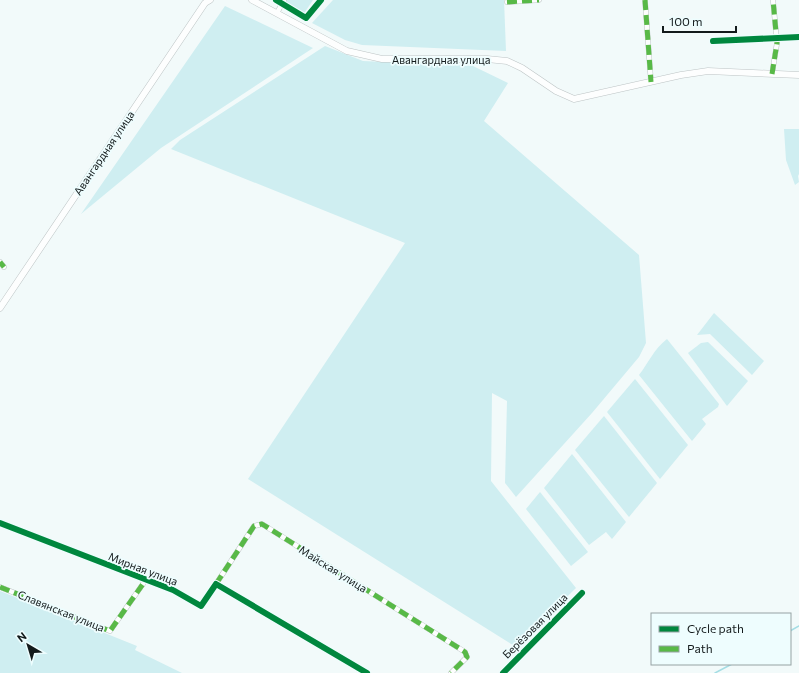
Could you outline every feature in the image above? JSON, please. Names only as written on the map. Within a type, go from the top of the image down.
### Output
[{"type":"main road","name":"Авангардная улица","points":[[0,308],[205,3],[210,0]]},
{"type":"main road","name":"Авангардная улица","points":[[252,0],[347,51],[382,59],[487,59],[507,61],[522,68],[556,91],[574,99],[680,75],[708,71],[799,75]]},
{"type":"street","points":[[276,0],[283,2],[306,18],[321,0]]},
{"type":"street","points":[[506,2],[539,0]]},
{"type":"street","points":[[645,0],[651,82]]},
{"type":"street","points":[[772,74],[776,38],[773,0]]},
{"type":"street","points":[[277,13],[283,2]]},
{"type":"street","points":[[712,41],[799,37]]},
{"type":"street","points":[[0,262],[4,267]]},
{"type":"street","name":"Мирная улица","points":[[0,523],[145,581],[173,590],[201,606],[216,584]]},
{"type":"street","name":"Майская улица","points":[[216,584],[254,526],[262,524],[465,652],[467,657],[451,673]]},
{"type":"street","name":"Славянская улица","points":[[0,587],[110,631],[145,581]]},
{"type":"street","points":[[216,584],[367,673]]},
{"type":"street","name":"Берёзовая улица","points":[[503,673],[582,593]]},
{"type":"shaded area","points":[[286,0],[313,0],[303,15],[285,2]]},
{"type":"shaded area","points":[[333,0],[504,0],[506,51],[362,45],[345,40],[312,23]]},
{"type":"shaded area","points":[[225,6],[313,48],[161,148],[81,214]]},
{"type":"shaded area","points":[[325,46],[363,61],[473,66],[508,83],[484,121],[639,255],[646,343],[639,357],[592,413],[516,497],[505,483],[507,401],[492,393],[491,481],[576,588],[516,647],[248,479],[405,243],[171,149],[180,140]]},
{"type":"shaded area","points":[[784,129],[799,129],[799,182],[795,185],[786,160]]},
{"type":"shaded area","points":[[714,313],[764,361],[752,375],[710,334],[697,335]]},
{"type":"shaded area","points":[[667,339],[719,404],[718,407],[702,419],[706,424],[692,441],[639,375],[655,351]]},
{"type":"shaded area","points":[[708,342],[748,381],[727,406],[688,353],[701,343]]},
{"type":"shaded area","points":[[635,379],[688,445],[660,479],[607,412]]},
{"type":"shaded area","points":[[604,416],[657,483],[629,517],[575,450]]},
{"type":"shaded area","points":[[572,454],[626,522],[612,539],[606,532],[589,545],[544,488]]},
{"type":"shaded area","points":[[540,492],[588,552],[571,566],[526,509]]},
{"type":"shaded area","points":[[0,591],[137,646],[135,650],[182,673],[0,673]]},
{"type":"waterway","points":[[791,630],[799,626]]},
{"type":"waterway","points":[[715,673],[730,665]]},
{"type":"marked path","points":[[507,2],[539,0]]},
{"type":"marked path","points":[[645,0],[651,82]]},
{"type":"marked path","points":[[772,74],[777,43],[773,0]]},
{"type":"marked path","points":[[0,262],[4,267]]},
{"type":"marked path","points":[[216,584],[254,526],[262,524],[465,652],[467,657],[451,673]]},
{"type":"marked path","points":[[0,587],[110,631],[145,581]]},
{"type":"cycle path","points":[[276,0],[306,18],[321,0]]},
{"type":"cycle path","points":[[713,41],[799,37]]},
{"type":"cycle path","points":[[0,523],[173,590],[201,606],[216,584],[367,673]]},
{"type":"cycle path","points":[[503,673],[582,593]]}]
